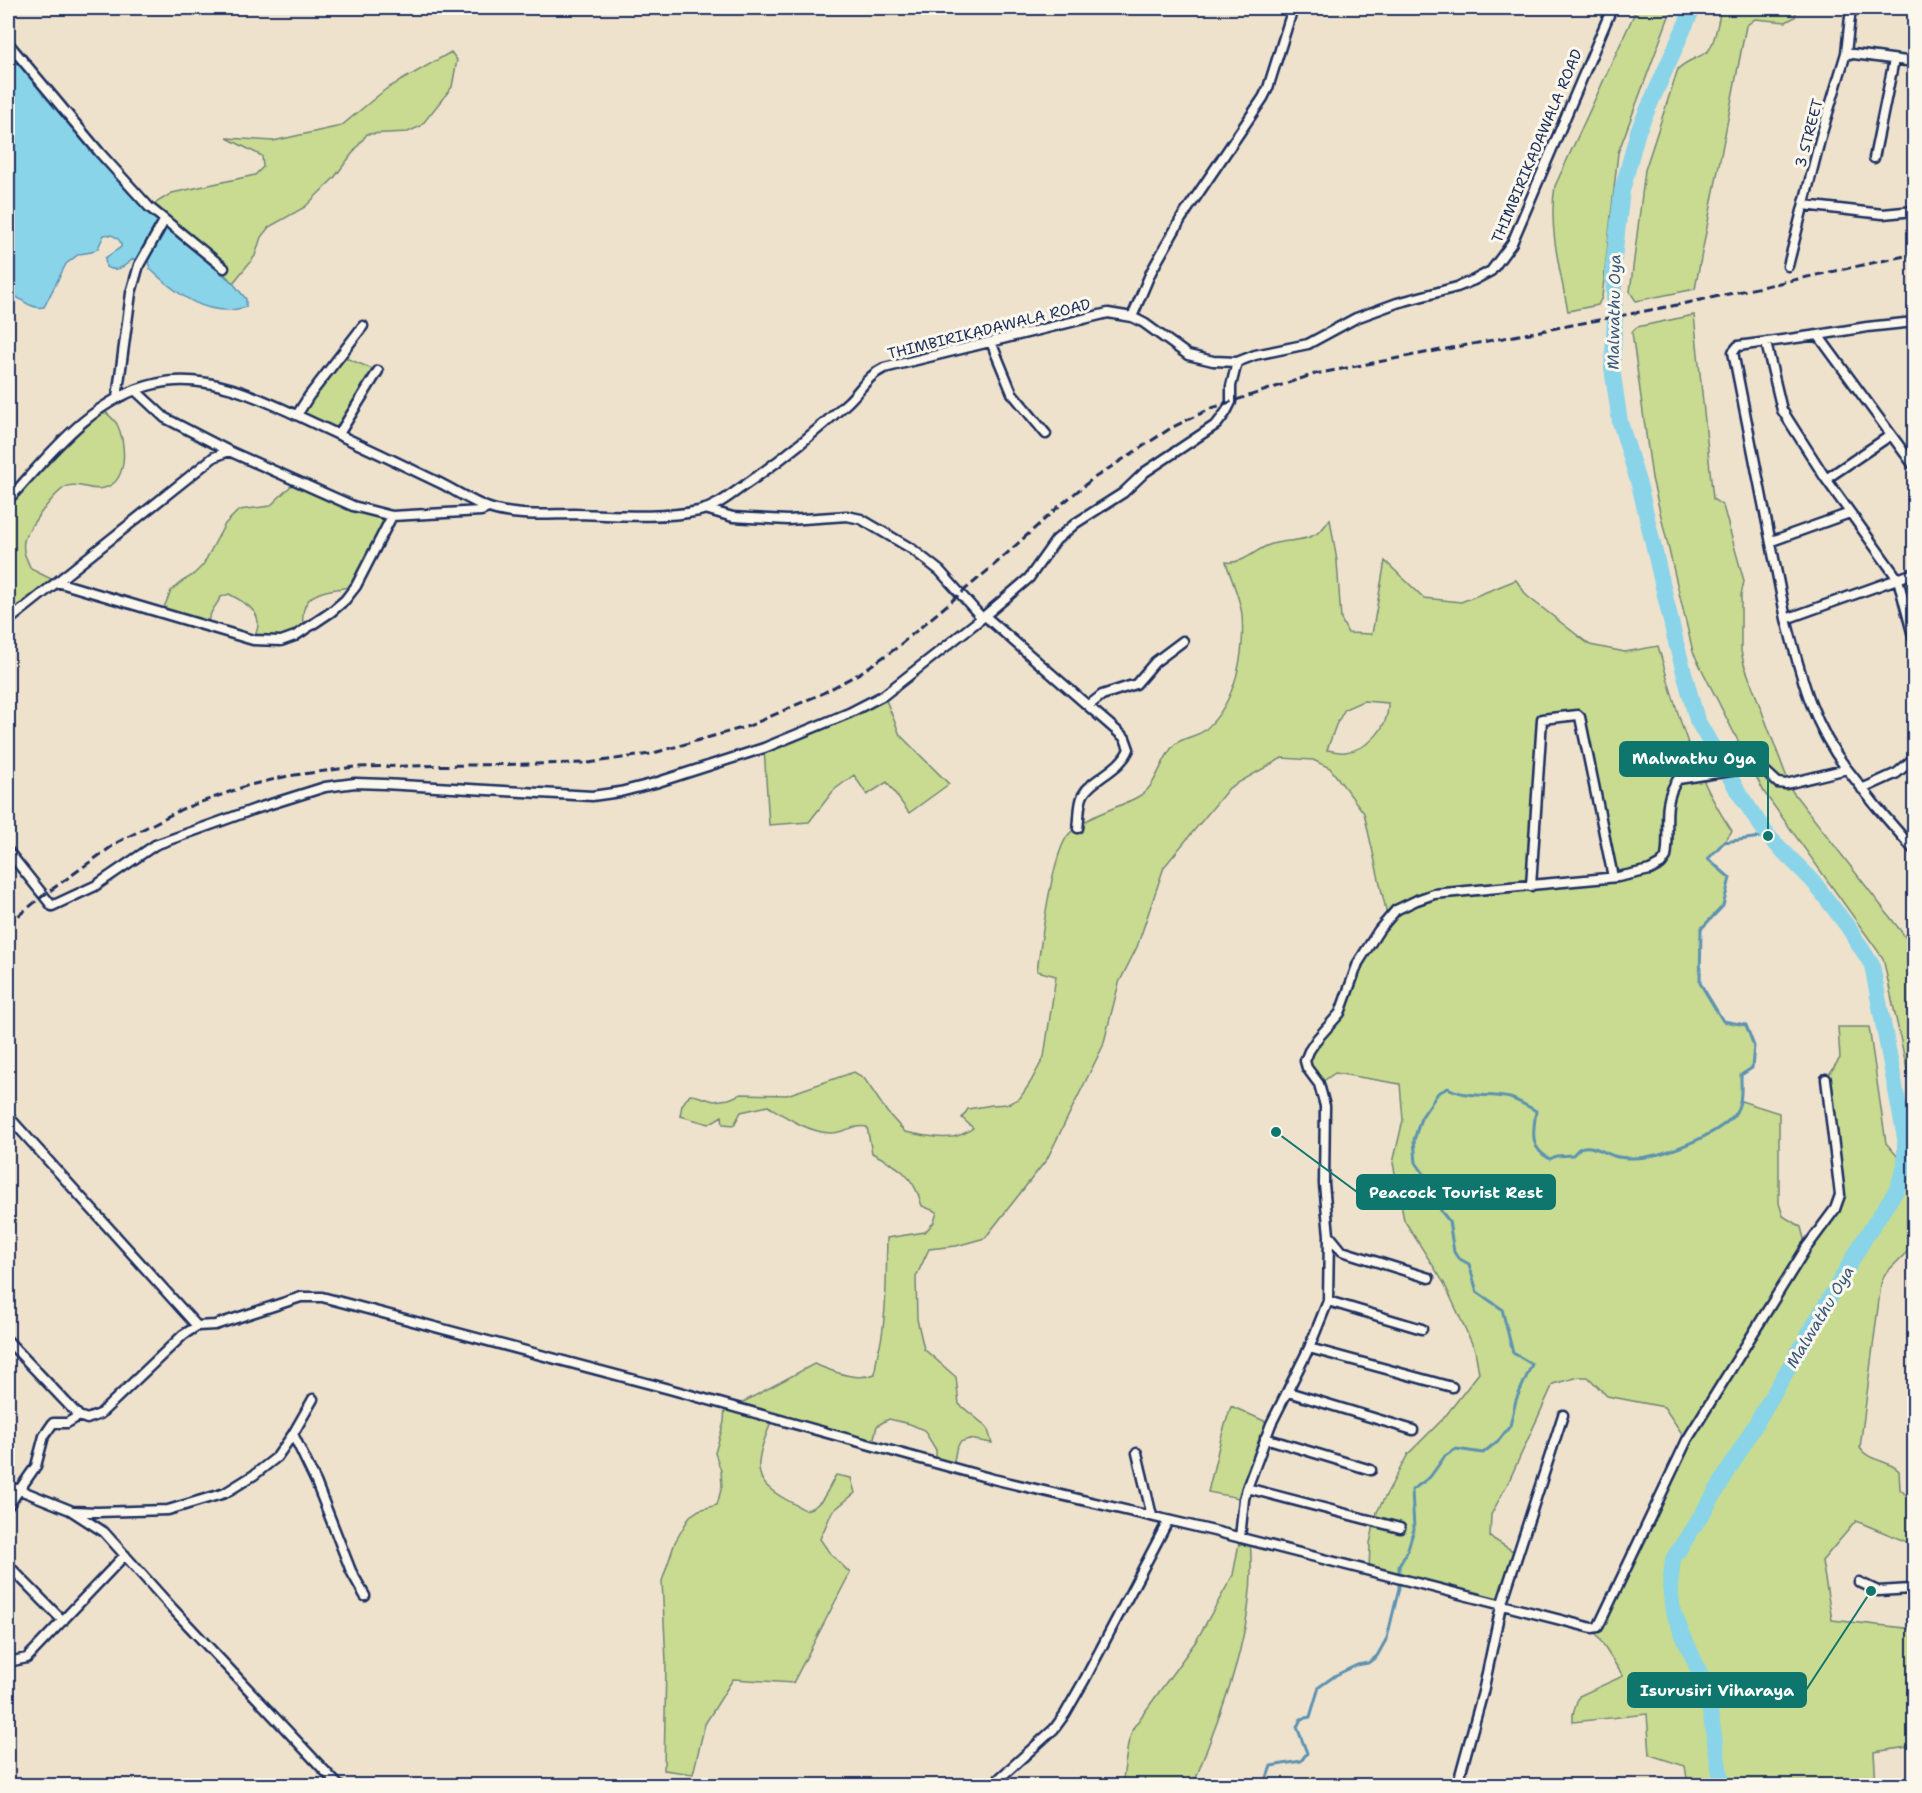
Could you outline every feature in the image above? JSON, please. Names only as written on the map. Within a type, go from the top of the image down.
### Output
[{"type":"street","points":[[1132,317],[1151,272],[1181,219],[1263,98],[1293,8]]},
{"type":"street","name":"THIMBIRIKADAWALA ROAD","points":[[485,509],[512,514],[633,515],[705,509],[714,506],[769,468],[814,432],[859,391],[873,373],[884,368],[1108,314],[1132,317],[1188,356],[1213,361],[1237,362],[1255,355],[1308,344],[1356,318],[1397,303],[1457,286],[1491,271],[1512,243],[1612,8]]},
{"type":"street","name":"3 STREET","points":[[1788,266],[1846,53],[1851,8]]},
{"type":"street","points":[[8,43],[100,153],[163,222],[224,268]]},
{"type":"street","points":[[1846,53],[1914,62]]},
{"type":"street","points":[[1874,158],[1894,60]]},
{"type":"street","points":[[1804,205],[1883,213],[1914,211]]},
{"type":"street","points":[[117,398],[131,293],[140,263],[163,222]]},
{"type":"street","points":[[1914,322],[1738,346],[1733,352],[1786,619],[1804,688],[1825,738],[1862,789],[1914,850]]},
{"type":"street","points":[[297,415],[363,326]]},
{"type":"street","points":[[1818,335],[1914,466]]},
{"type":"street","points":[[990,342],[1012,393],[1046,434]]},
{"type":"street","points":[[1766,343],[1782,410],[1826,479],[1898,579],[1914,640]]},
{"type":"street","points":[[8,851],[52,906],[95,886],[155,845],[325,787],[355,783],[592,795],[620,792],[764,748],[849,713],[884,695],[984,617],[1029,578],[1056,540],[1076,522],[1123,494],[1145,472],[1217,424],[1231,402],[1237,362]]},
{"type":"street","points":[[339,434],[378,371]]},
{"type":"street","points":[[8,500],[73,431],[101,408],[136,390],[155,384],[178,381],[234,389],[260,399],[339,434],[485,509]]},
{"type":"street","points":[[136,390],[165,418],[230,451],[353,506],[392,516],[485,509]]},
{"type":"street","points":[[1826,479],[1892,435]]},
{"type":"street","points":[[8,621],[214,457],[230,451]]},
{"type":"street","points":[[705,509],[733,517],[788,520],[847,516],[861,519],[912,549],[940,571],[984,617],[1125,738],[1129,749],[1125,759],[1084,792],[1079,809],[1078,828]]},
{"type":"street","points":[[1772,542],[1850,513]]},
{"type":"street","points":[[57,582],[253,640],[281,641],[304,631],[345,600],[356,586],[392,516]]},
{"type":"street","points":[[1786,619],[1914,573]]},
{"type":"street","points":[[1088,706],[1102,695],[1136,684],[1155,662],[1183,641]]},
{"type":"street","points":[[1531,886],[1542,719],[1578,714],[1581,717],[1613,877]]},
{"type":"street","points":[[1862,789],[1897,773],[1914,758]]},
{"type":"street","points":[[1240,1538],[1247,1488],[1265,1438],[1310,1348],[1328,1301],[1329,1235],[1324,1184],[1325,1106],[1319,1084],[1307,1068],[1305,1061],[1317,1039],[1340,1013],[1358,963],[1379,930],[1396,910],[1434,894],[1613,877],[1650,870],[1661,864],[1666,857],[1668,800],[1672,786],[1678,779],[1744,769],[1766,771],[1778,783],[1786,784],[1847,769]]},
{"type":"street","points":[[8,1341],[79,1416],[87,1419],[100,1414],[183,1335],[197,1326],[215,1325],[302,1297],[322,1297],[669,1389],[993,1479],[1392,1575],[1592,1628],[1598,1626],[1687,1440],[1800,1257],[1835,1209],[1840,1195],[1826,1079]]},
{"type":"street","points":[[8,1116],[197,1326]]},
{"type":"street","points":[[1329,1235],[1342,1251],[1429,1278]]},
{"type":"street","points":[[1328,1301],[1422,1329]]},
{"type":"street","points":[[1310,1348],[1452,1387]]},
{"type":"street","points":[[1288,1392],[1413,1430]]},
{"type":"street","points":[[70,1510],[97,1512],[168,1510],[225,1492],[254,1475],[277,1456],[313,1399]]},
{"type":"street","points":[[1457,1785],[1483,1692],[1501,1605],[1563,1415]]},
{"type":"street","points":[[8,1506],[36,1466],[44,1436],[53,1423],[67,1423],[79,1416]]},
{"type":"street","points":[[293,1434],[316,1482],[351,1571],[366,1596]]},
{"type":"street","points":[[1265,1438],[1371,1470]]},
{"type":"street","points":[[1137,1454],[1152,1516]]},
{"type":"street","points":[[8,1487],[70,1510],[104,1532],[186,1624],[339,1785]]},
{"type":"street","points":[[1247,1488],[1400,1528]]},
{"type":"street","points":[[991,1785],[1054,1728],[1065,1714],[1168,1521]]},
{"type":"street","points":[[8,1657],[13,1661],[27,1658],[125,1555]]},
{"type":"street","points":[[8,1565],[63,1621]]},
{"type":"street","points":[[1859,1582],[1878,1591],[1914,1591]]},
{"type":"green space","points":[[1637,8],[1672,8],[1618,153],[1602,297],[1598,305],[1568,311],[1554,233],[1555,186]]},
{"type":"green space","points":[[1721,8],[1797,8],[1795,17],[1786,22],[1755,19],[1746,26],[1695,289],[1636,301],[1630,292],[1645,170],[1678,69],[1708,51],[1713,43]]},
{"type":"green space","points":[[451,52],[457,60],[452,87],[421,126],[408,132],[367,134],[334,178],[305,207],[269,227],[261,237],[255,256],[233,283],[202,251],[149,207],[172,193],[255,175],[263,167],[262,156],[227,138],[273,141],[341,126],[386,89]]},
{"type":"green space","points":[[1694,315],[1713,499],[1723,506],[1744,581],[1741,595],[1741,651],[1744,664],[1792,791],[1914,948],[1914,1102],[1883,958],[1764,792],[1693,652],[1652,478],[1632,332],[1637,327]]},
{"type":"green space","points":[[341,356],[378,371],[339,434],[297,415]]},
{"type":"green space","points":[[101,408],[117,424],[120,432],[123,461],[118,478],[112,484],[99,489],[77,485],[68,486],[57,494],[42,511],[26,537],[24,552],[31,569],[57,582],[8,621],[8,500]]},
{"type":"green space","points":[[296,481],[392,516],[356,586],[333,589],[308,600],[304,607],[304,631],[295,636],[253,640],[257,631],[257,617],[244,602],[229,594],[221,597],[206,625],[162,612],[171,591],[203,565],[225,524],[239,510],[270,506]]},
{"type":"green space","points":[[1330,519],[1337,561],[1341,619],[1348,633],[1372,634],[1385,561],[1424,598],[1461,602],[1516,580],[1527,596],[1590,645],[1625,652],[1658,646],[1679,718],[1696,765],[1718,810],[1732,831],[1708,859],[1730,878],[1723,906],[1701,929],[1700,983],[1723,1021],[1746,1025],[1754,1046],[1752,1068],[1741,1075],[1741,1101],[1779,1113],[1779,1203],[1783,1216],[1801,1227],[1806,1247],[1840,1195],[1826,1079],[1840,1058],[1838,1027],[1869,1027],[1886,1143],[1905,1165],[1914,1162],[1914,1245],[1885,1274],[1881,1284],[1860,1448],[1868,1456],[1895,1467],[1899,1471],[1900,1489],[1905,1494],[1914,1495],[1914,1545],[1856,1521],[1822,1561],[1832,1620],[1914,1629],[1914,1746],[1874,1752],[1876,1785],[1688,1785],[1685,1766],[1650,1755],[1647,1714],[1573,1722],[1579,1696],[1623,1676],[1592,1628],[1598,1626],[1687,1441],[1664,1407],[1607,1396],[1588,1377],[1553,1384],[1491,1515],[1490,1537],[1518,1554],[1501,1606],[1369,1571],[1370,1543],[1377,1512],[1408,1454],[1443,1419],[1479,1373],[1475,1350],[1444,1283],[1404,1220],[1393,1163],[1403,1120],[1400,1084],[1335,1073],[1319,1084],[1305,1061],[1332,1024],[1358,963],[1388,919],[1364,813],[1330,768],[1313,760],[1282,758],[1229,788],[1164,867],[1137,947],[1119,983],[1103,1046],[1047,1159],[985,1238],[956,1246],[929,1249],[916,1277],[917,1319],[924,1349],[956,1377],[959,1404],[987,1427],[992,1443],[969,1439],[960,1442],[953,1467],[936,1463],[936,1450],[924,1430],[910,1424],[889,1419],[885,1421],[877,1426],[872,1446],[773,1418],[763,1444],[759,1464],[763,1481],[769,1488],[805,1510],[820,1502],[836,1475],[851,1478],[855,1493],[832,1512],[820,1539],[829,1552],[850,1573],[793,1683],[733,1679],[705,1724],[693,1774],[664,1770],[666,1662],[662,1581],[675,1542],[690,1516],[699,1510],[717,1505],[722,1486],[721,1471],[715,1453],[724,1422],[725,1404],[734,1407],[814,1364],[852,1376],[875,1374],[884,1316],[887,1238],[925,1232],[934,1222],[937,1212],[922,1206],[919,1195],[904,1173],[890,1162],[872,1153],[867,1127],[862,1126],[834,1133],[822,1132],[798,1123],[768,1106],[741,1112],[734,1125],[723,1124],[722,1116],[709,1124],[680,1116],[682,1105],[690,1094],[714,1101],[729,1099],[741,1094],[787,1095],[854,1072],[864,1078],[887,1112],[905,1132],[940,1138],[957,1136],[973,1128],[962,1118],[968,1109],[1008,1104],[1020,1098],[1044,1057],[1056,976],[1037,971],[1052,878],[1063,844],[1069,834],[1085,821],[1133,800],[1146,791],[1174,745],[1203,732],[1225,705],[1240,661],[1243,630],[1239,602],[1226,562],[1238,561],[1269,545],[1312,536],[1320,531]],"holes":[[[1363,701],[1388,703],[1385,720],[1376,735],[1370,742],[1354,750],[1341,752],[1327,750],[1336,725],[1345,709]],[[1581,717],[1613,877],[1531,885],[1542,719]]]},
{"type":"green space","points":[[884,695],[900,735],[949,784],[909,813],[887,782],[867,795],[854,775],[834,790],[809,822],[769,825],[764,748]]},
{"type":"green space","points":[[1231,1406],[1271,1424],[1244,1499],[1208,1492]]},
{"type":"green space","points":[[1240,1538],[1250,1541],[1251,1572],[1244,1632],[1228,1691],[1196,1778],[1188,1785],[1122,1786],[1128,1744],[1133,1728],[1196,1641],[1233,1575]]},
{"type":"water","points":[[8,47],[146,209],[233,283],[246,299],[246,307],[218,310],[194,302],[171,287],[150,269],[147,256],[137,260],[133,259],[117,269],[106,267],[105,258],[121,247],[118,239],[107,235],[104,235],[98,248],[92,252],[79,254],[66,264],[44,307],[34,307],[8,292]]},
{"type":"waterway","name":"Malwathu Oya","points":[[1693,8],[1638,131],[1622,191],[1613,267],[1615,319],[1612,368],[1620,422],[1640,488],[1676,643],[1697,720],[1739,793],[1768,836],[1812,880],[1848,927],[1872,965],[1905,1138],[1905,1166],[1897,1189],[1865,1238],[1711,1500],[1673,1559],[1670,1586],[1673,1612],[1702,1678],[1710,1711],[1722,1786]]},
{"type":"waterway","points":[[1264,1786],[1271,1766],[1301,1761],[1307,1753],[1297,1727],[1301,1719],[1310,1717],[1319,1687],[1336,1675],[1357,1665],[1368,1663],[1377,1656],[1387,1638],[1399,1588],[1399,1566],[1407,1552],[1414,1529],[1412,1490],[1430,1477],[1445,1456],[1456,1449],[1483,1453],[1499,1440],[1510,1426],[1516,1400],[1532,1364],[1513,1353],[1502,1309],[1477,1292],[1469,1264],[1458,1258],[1454,1252],[1449,1221],[1441,1211],[1439,1195],[1416,1163],[1414,1140],[1421,1118],[1438,1093],[1448,1088],[1463,1094],[1510,1098],[1536,1111],[1534,1139],[1539,1150],[1550,1159],[1556,1156],[1573,1155],[1581,1148],[1588,1147],[1619,1157],[1644,1157],[1687,1144],[1726,1123],[1739,1106],[1741,1075],[1752,1068],[1754,1046],[1746,1025],[1723,1021],[1700,983],[1701,929],[1723,906],[1730,878],[1708,859],[1724,842],[1768,836]]},
{"type":"waterway","points":[[8,858],[25,879]]},
{"type":"railway","points":[[8,924],[118,842],[182,809],[246,786],[288,776],[354,767],[588,763],[650,754],[749,726],[823,693],[860,673],[895,649],[1091,480],[1171,428],[1212,408],[1315,374],[1682,304],[1914,254]]},
{"type":"place","name":"Malwathu Oya","points":[[1768,836]]},
{"type":"place","name":"Peacock Tourist Rest","points":[[1276,1132]]},
{"type":"place","name":"Isurusiri Viharaya","points":[[1871,1591]]}]
